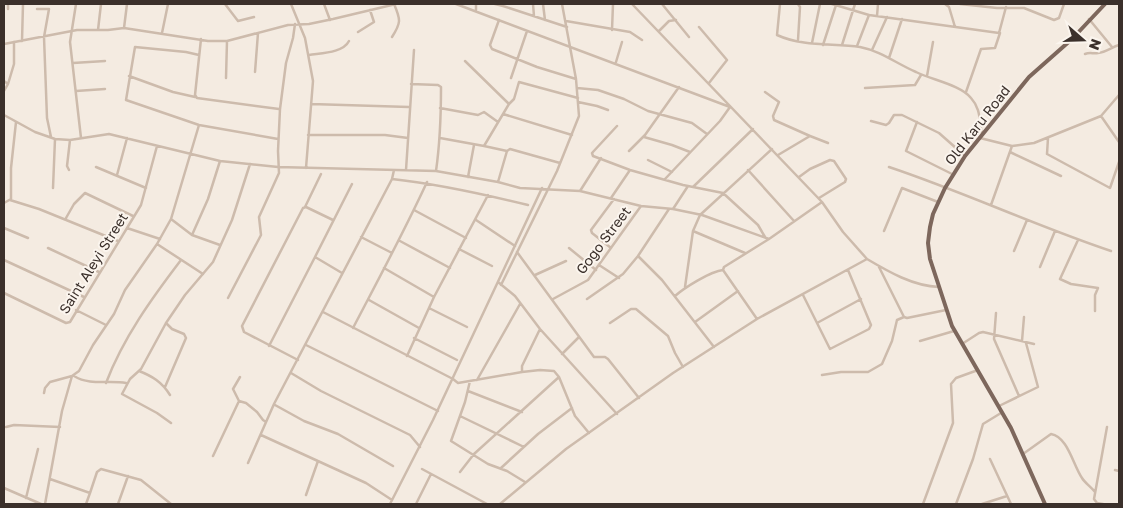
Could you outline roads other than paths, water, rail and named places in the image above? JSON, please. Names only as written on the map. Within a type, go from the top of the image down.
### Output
[{"type":"main road","name":"Old Karu Road","points":[[1043,504],[1023,454],[1003,412],[954,331],[939,287],[928,243],[930,227],[938,202],[952,174],[964,156],[1029,78],[1105,4]]},
{"type":"street","points":[[8,4],[8,9]]},
{"type":"street","points":[[22,4],[22,40]]},
{"type":"street","points":[[76,4],[74,22],[70,32],[70,42],[81,138]]},
{"type":"street","points":[[98,30],[101,4]]},
{"type":"street","points":[[124,28],[127,4]]},
{"type":"street","points":[[162,34],[168,4]]},
{"type":"street","points":[[225,4],[238,21],[254,17]]},
{"type":"street","points":[[291,4],[301,24],[309,55],[313,87],[310,104],[306,168]]},
{"type":"street","points":[[324,4],[330,20]]},
{"type":"street","points":[[381,4],[384,8]]},
{"type":"street","points":[[4,44],[70,32],[124,28],[227,41],[295,24],[330,20],[395,4],[400,22],[392,37]]},
{"type":"street","points":[[456,4],[730,107]]},
{"type":"street","points":[[476,4],[476,11]]},
{"type":"street","points":[[495,4],[567,27]]},
{"type":"street","points":[[532,4],[534,16]]},
{"type":"street","points":[[543,4],[545,20]]},
{"type":"street","points":[[502,285],[560,163],[579,116],[576,79],[562,4]]},
{"type":"street","points":[[612,30],[613,4]]},
{"type":"street","points":[[632,4],[819,198],[843,232],[867,260],[920,284],[939,287]]},
{"type":"street","points":[[662,4],[689,38]]},
{"type":"street","points":[[780,4],[778,35],[823,45],[872,50],[921,74],[966,92],[979,109],[981,137],[1012,146],[1024,145],[1048,138],[1101,116],[1119,95]]},
{"type":"street","points":[[798,4],[800,7],[798,40]]},
{"type":"street","points":[[812,43],[820,4]]},
{"type":"street","points":[[832,4],[869,15],[1000,33]]},
{"type":"street","points":[[823,45],[836,4]]},
{"type":"street","points":[[842,46],[844,34],[855,4]]},
{"type":"street","points":[[877,16],[878,4]]},
{"type":"street","points":[[946,4],[949,7],[955,27]]},
{"type":"street","points":[[960,4],[1028,9],[1054,20],[1059,18],[1064,4]]},
{"type":"street","points":[[966,92],[981,49],[994,48],[1000,33],[1006,7]]},
{"type":"street","points":[[37,9],[49,9],[44,36],[47,118],[51,137]]},
{"type":"street","points":[[358,32],[374,22],[370,10]]},
{"type":"street","points":[[857,47],[869,15]]},
{"type":"street","points":[[872,50],[887,17]]},
{"type":"street","points":[[1089,19],[1112,47]]},
{"type":"street","points":[[499,20],[490,48],[576,79]]},
{"type":"street","points":[[659,32],[670,21],[676,20]]},
{"type":"street","points":[[889,58],[902,20]]},
{"type":"street","points":[[566,21],[630,32],[642,40]]},
{"type":"street","points":[[228,298],[261,235],[259,217],[279,172],[278,139],[280,109],[286,63],[294,38],[295,24]]},
{"type":"street","points":[[699,27],[727,60],[709,83]]},
{"type":"street","points":[[511,78],[527,31]]},
{"type":"street","points":[[255,72],[258,33]]},
{"type":"street","points":[[195,97],[201,39]]},
{"type":"street","points":[[226,78],[227,41]]},
{"type":"street","points":[[309,55],[338,50],[346,46],[349,41]]},
{"type":"street","points":[[4,92],[14,64],[14,42]]},
{"type":"street","points":[[616,63],[622,42]]},
{"type":"street","points":[[927,76],[933,42]]},
{"type":"street","points":[[1085,54],[1100,53],[1119,45]]},
{"type":"street","points":[[198,55],[135,46],[126,98],[128,101],[198,126],[278,139]]},
{"type":"street","points":[[406,170],[414,50]]},
{"type":"street","points":[[465,60],[509,104]]},
{"type":"street","points":[[73,63],[105,61]]},
{"type":"street","points":[[865,88],[915,85],[921,74]]},
{"type":"street","points":[[129,76],[173,92],[197,98],[280,109]]},
{"type":"street","points":[[4,81],[8,84]]},
{"type":"street","points":[[484,146],[509,104],[514,99],[519,82],[608,110]]},
{"type":"street","points":[[411,84],[438,85],[441,87],[440,138],[436,172]]},
{"type":"street","points":[[629,151],[660,116],[679,87]]},
{"type":"street","points":[[577,88],[598,90],[624,99],[660,116],[692,123],[707,134]]},
{"type":"street","points":[[76,91],[105,89]]},
{"type":"street","points":[[765,92],[779,102],[773,116],[774,120],[828,143]]},
{"type":"street","points":[[310,104],[409,107]]},
{"type":"street","points":[[665,179],[720,121],[730,107]]},
{"type":"street","points":[[440,108],[478,115],[484,112],[498,122]]},
{"type":"street","points":[[503,114],[572,135]]},
{"type":"street","points":[[871,121],[886,125],[889,124],[894,115],[898,114],[939,133],[964,156]]},
{"type":"street","points":[[4,115],[56,139],[70,140],[109,134],[189,154],[278,168],[436,172],[498,182],[520,188],[580,191],[641,206],[671,209],[700,215],[767,238]]},
{"type":"street","points":[[1101,116],[1119,142]]},
{"type":"street","points":[[10,200],[16,122]]},
{"type":"street","points":[[917,122],[906,151],[952,174]]},
{"type":"street","points":[[44,393],[45,388],[50,382],[73,376],[79,371],[114,314],[125,290],[160,239],[171,219],[198,126]]},
{"type":"street","points":[[617,126],[592,153],[593,156],[630,170],[688,186],[723,193],[758,225],[767,238]]},
{"type":"street","points":[[693,187],[753,129]]},
{"type":"street","points":[[308,135],[385,135],[408,138]]},
{"type":"street","points":[[644,136],[672,144],[690,152]]},
{"type":"street","points":[[778,156],[810,136]]},
{"type":"street","points":[[117,175],[127,138]]},
{"type":"street","points":[[440,138],[507,151],[512,149],[560,163]]},
{"type":"street","points":[[1048,138],[1047,154],[1110,188],[1119,162]]},
{"type":"street","points":[[53,188],[56,139]]},
{"type":"street","points":[[69,170],[67,166],[70,140]]},
{"type":"street","points":[[468,177],[474,145]]},
{"type":"street","name":"Saint Aleyi Street","points":[[4,294],[66,323],[70,322],[141,205],[157,146]]},
{"type":"street","points":[[990,205],[1012,146]]},
{"type":"street","points":[[685,287],[693,231],[700,215],[772,149]]},
{"type":"street","points":[[498,182],[507,151]]},
{"type":"street","points":[[1010,152],[1061,176]]},
{"type":"street","points":[[580,191],[602,158]]},
{"type":"street","points":[[192,235],[208,200],[220,160]]},
{"type":"street","points":[[648,160],[672,172]]},
{"type":"street","points":[[799,177],[810,169],[830,160],[834,161],[846,179],[845,182],[819,198]]},
{"type":"street","points":[[171,423],[122,394],[127,383],[139,370],[166,323],[185,295],[213,262],[232,220],[250,164]]},
{"type":"street","points":[[96,167],[146,188]]},
{"type":"street","points":[[889,167],[1111,251]]},
{"type":"street","points":[[248,463],[274,404],[392,179],[394,170]]},
{"type":"street","points":[[611,248],[592,233],[591,230],[630,170]]},
{"type":"street","points":[[748,170],[794,221]]},
{"type":"street","points":[[298,360],[244,332],[242,326],[320,174]]},
{"type":"street","points":[[392,179],[427,182],[528,205]]},
{"type":"street","points":[[353,328],[400,241],[427,182]]},
{"type":"street","points":[[269,346],[352,184]]},
{"type":"street","points":[[587,299],[619,278],[638,256],[688,186]]},
{"type":"street","points":[[390,504],[438,411],[542,188]]},
{"type":"street","points":[[884,231],[902,188],[938,202]]},
{"type":"street","points":[[67,221],[66,218],[72,207],[86,193],[134,216]]},
{"type":"street","points":[[407,356],[434,297],[488,195]]},
{"type":"street","points":[[4,203],[10,200],[39,209],[118,241]]},
{"type":"street","points":[[675,296],[685,287],[714,272],[723,270],[724,267],[822,202]]},
{"type":"street","name":"Gogo Street","points":[[553,300],[586,281],[596,270],[641,206]]},
{"type":"street","points":[[304,207],[333,220]]},
{"type":"street","points":[[414,210],[466,238]]},
{"type":"street","points":[[171,219],[192,235],[221,245]]},
{"type":"street","points":[[476,220],[515,246],[594,358],[605,357],[608,359],[639,398]]},
{"type":"street","points":[[1014,251],[1027,220]]},
{"type":"street","points":[[4,228],[28,238]]},
{"type":"street","points":[[127,228],[160,239]]},
{"type":"street","points":[[693,231],[745,253]]},
{"type":"street","points":[[1040,267],[1054,231]]},
{"type":"street","points":[[362,237],[392,253]]},
{"type":"street","points":[[1078,240],[1060,279],[1071,284],[1098,288],[1095,295],[1095,311]]},
{"type":"street","points":[[400,241],[450,268]]},
{"type":"street","points":[[157,244],[203,274]]},
{"type":"street","points":[[48,248],[99,272]]},
{"type":"street","points":[[569,248],[596,270]]},
{"type":"street","points":[[459,250],[492,266]]},
{"type":"street","points":[[638,256],[662,280],[714,347]]},
{"type":"street","points":[[315,257],[342,273]]},
{"type":"street","points":[[4,260],[84,297]]},
{"type":"street","points":[[106,383],[114,361],[141,316],[181,260]]},
{"type":"street","points":[[500,504],[566,449],[683,367],[758,319],[867,260]]},
{"type":"street","points":[[535,275],[566,261]]},
{"type":"street","points":[[599,265],[619,278]]},
{"type":"street","points":[[879,266],[904,317]]},
{"type":"street","points":[[384,268],[434,297]]},
{"type":"street","points":[[723,270],[758,319]]},
{"type":"street","points":[[803,295],[830,349],[870,329],[871,325],[848,270]]},
{"type":"street","points":[[498,282],[514,296],[540,329],[616,414]]},
{"type":"street","points":[[695,322],[738,291]]},
{"type":"street","points":[[817,323],[861,299]]},
{"type":"street","points":[[369,300],[419,328]]},
{"type":"street","points":[[477,380],[520,304]]},
{"type":"street","points":[[429,308],[467,327]]},
{"type":"street","points":[[610,323],[631,309],[636,309],[668,336],[683,367]]},
{"type":"street","points":[[76,310],[106,325]]},
{"type":"street","points":[[822,375],[841,372],[868,372],[882,364],[892,341],[897,320],[904,317],[946,310]]},
{"type":"street","points":[[323,312],[458,383],[522,372],[551,370],[559,377],[575,416],[589,433]]},
{"type":"street","points":[[996,313],[995,342],[1019,397]]},
{"type":"street","points":[[999,406],[1038,387],[1024,342],[1024,317]]},
{"type":"street","points":[[165,387],[186,338],[184,334],[172,329],[166,323]]},
{"type":"street","points":[[522,372],[522,366],[540,329]]},
{"type":"street","points":[[920,341],[954,331]]},
{"type":"street","points":[[962,344],[979,333],[995,334],[1034,344]]},
{"type":"street","points":[[562,354],[579,337]]},
{"type":"street","points":[[414,338],[456,360]]},
{"type":"street","points":[[306,345],[438,411]]},
{"type":"street","points":[[139,370],[153,377],[165,387],[170,395]]},
{"type":"street","points":[[923,504],[952,423],[951,384],[956,378],[978,370]]},
{"type":"street","points":[[291,373],[320,391],[410,435],[420,447]]},
{"type":"street","points":[[73,376],[106,383],[127,383]]},
{"type":"street","points":[[4,488],[43,504],[50,479],[62,411],[73,376]]},
{"type":"street","points":[[213,456],[238,401],[233,389],[240,376]]},
{"type":"street","points":[[460,472],[474,454],[559,377]]},
{"type":"street","points":[[470,381],[451,441],[488,464],[500,468],[526,482]]},
{"type":"street","points":[[468,391],[522,412]]},
{"type":"street","points":[[238,401],[246,402],[266,422]]},
{"type":"street","points":[[274,404],[304,421],[338,434],[393,466]]},
{"type":"street","points":[[500,468],[538,434],[572,408]]},
{"type":"street","points":[[956,504],[983,424],[1003,412]]},
{"type":"street","points":[[460,416],[524,447]]},
{"type":"street","points":[[6,427],[14,425],[60,427]]},
{"type":"street","points":[[1103,504],[1095,501],[1107,427]]},
{"type":"street","points":[[1023,454],[1051,434],[1054,434],[1063,441],[1081,477],[1096,492]]},
{"type":"street","points":[[261,435],[366,482],[392,500]]},
{"type":"street","points":[[26,498],[38,448]]},
{"type":"street","points":[[990,459],[1011,504]]},
{"type":"street","points":[[306,495],[318,461]]},
{"type":"street","points":[[422,469],[487,504]]},
{"type":"street","points":[[86,504],[99,470],[128,476],[146,483],[171,504]]},
{"type":"street","points":[[416,504],[430,474]]},
{"type":"street","points":[[118,504],[128,476]]},
{"type":"street","points":[[50,479],[90,494]]},
{"type":"street","points":[[982,504],[1007,496]]},
{"type":"street","points":[[479,504],[482,501]]}]
